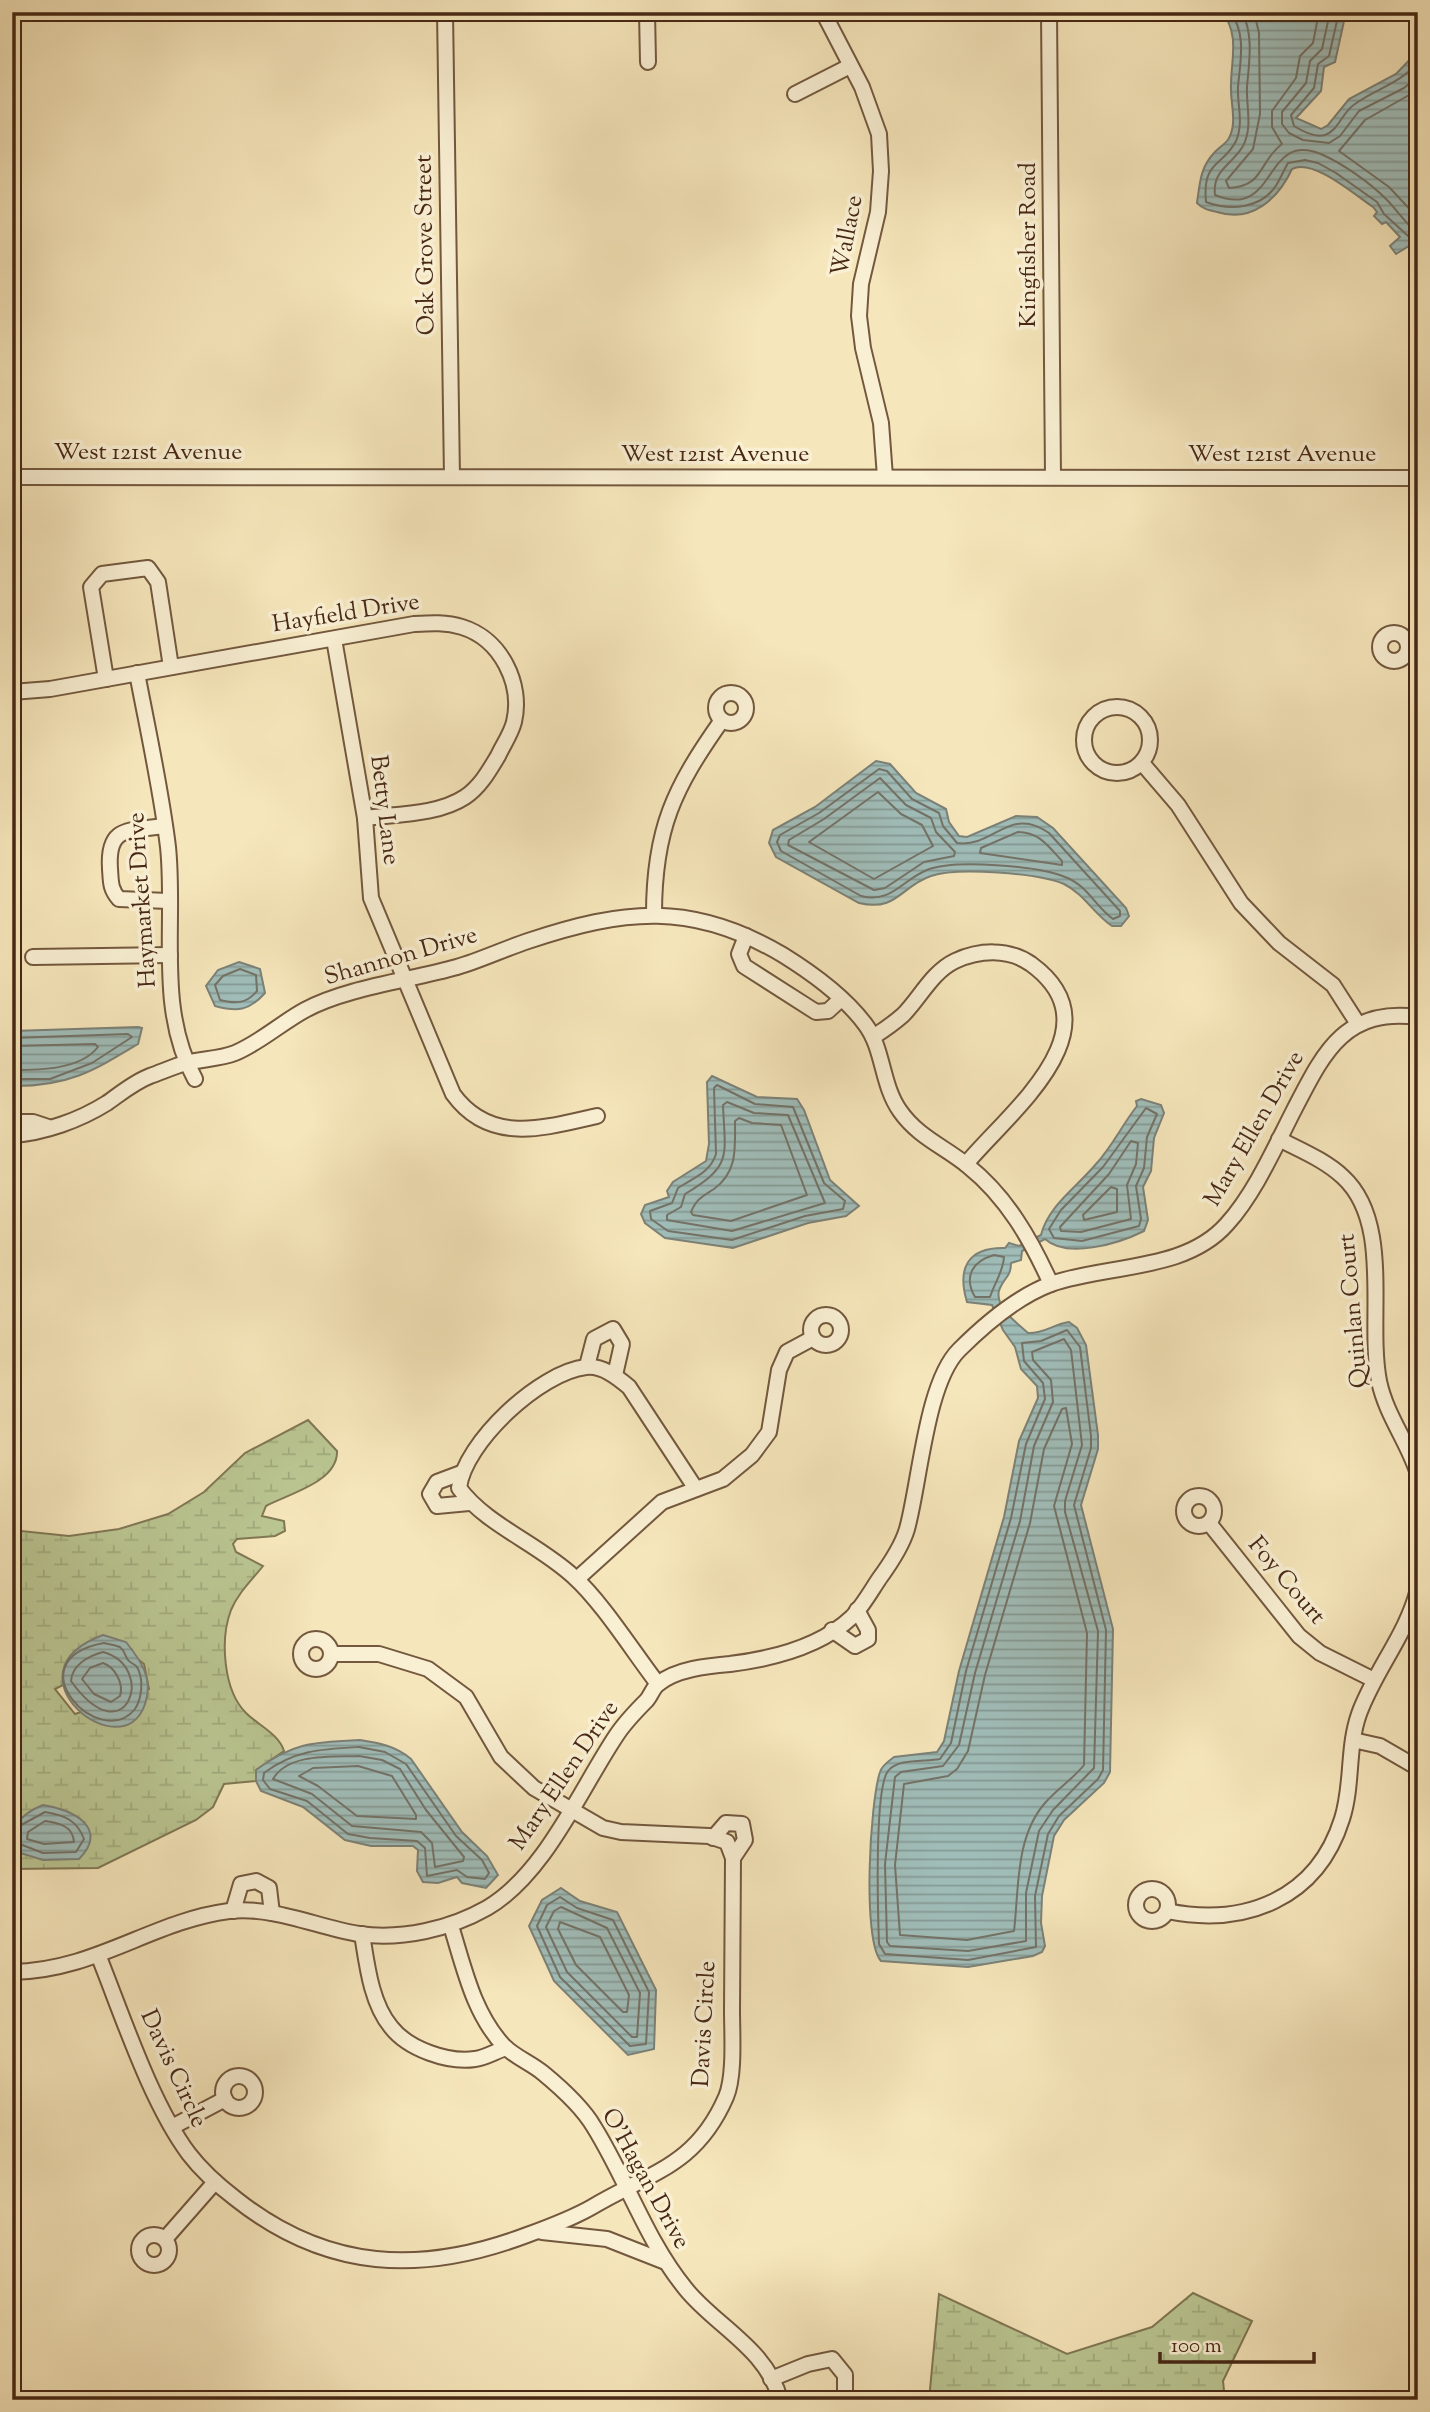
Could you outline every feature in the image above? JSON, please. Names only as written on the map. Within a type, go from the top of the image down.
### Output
[{"type":"street","name":"Oak Grove Street","points":[[445,12],[452,477]]},
{"type":"street","points":[[647,12],[648,62]]},
{"type":"street","name":"Wallace","points":[[823,12],[874,114],[881,152],[878,212],[862,284],[859,316],[863,348],[881,422],[885,477]]},
{"type":"street","name":"Kingfisher Road","points":[[1049,12],[1053,477]]},
{"type":"street","points":[[795,94],[850,66]]},
{"type":"street","name":"West 121st Avenue","points":[[12,477],[1418,478]]},
{"type":"street","points":[[106,679],[92,587],[102,574],[140,566],[148,568],[158,582],[171,667]]},
{"type":"street","name":"Hayfield Drive","points":[[12,692],[106,679],[414,624],[441,622],[464,627],[484,638],[497,650],[511,673],[516,689],[516,709],[507,738],[480,784],[465,797],[439,808],[365,818]]},
{"type":"street","name":"Betty Lane","points":[[334,639],[365,818],[371,898],[453,1094],[464,1109],[482,1121],[518,1129],[544,1128],[597,1116]]},
{"type":"street","name":"Haymarket Drive","points":[[137,673],[168,849],[174,1020],[186,1063],[195,1079]]},
{"type":"street","points":[[1107,709],[1129,709],[1138,715],[1150,733],[1148,754],[1142,763],[1123,773],[1101,770],[1086,753],[1085,732],[1090,722],[1107,709]]},
{"type":"street","points":[[654,914],[654,876],[662,828],[680,784],[722,720]]},
{"type":"street","points":[[1142,763],[1178,805],[1241,902],[1264,930],[1334,985],[1358,1024]]},
{"type":"street","points":[[164,826],[133,830],[115,837],[108,847],[111,890],[119,900],[168,901]]},
{"type":"street","name":"Shannon Drive","points":[[12,1135],[38,1133],[48,1126],[92,1112],[144,1078],[186,1063],[232,1054],[269,1035],[305,1010],[343,994],[405,982],[594,922],[654,914],[700,920],[746,936],[793,961],[841,999],[873,1037],[884,1080],[901,1114],[924,1137],[966,1164],[1007,1206],[1023,1228],[1051,1284]]},
{"type":"street","points":[[746,936],[739,954],[744,966],[816,1013],[828,1011],[841,999]]},
{"type":"street","points":[[873,1037],[902,1016],[940,972],[968,956],[983,952],[1016,956],[1029,963],[1049,983],[1056,994],[1064,1020],[1060,1050],[1045,1076],[966,1164]]},
{"type":"street","points":[[33,957],[170,955]]},
{"type":"street","name":"Mary Ellen Drive","points":[[12,1972],[55,1969],[99,1957],[196,1919],[233,1911],[272,1913],[362,1934],[398,1934],[451,1926],[491,1906],[526,1874],[571,1811],[618,1733],[658,1684],[697,1668],[759,1660],[813,1642],[857,1610],[905,1535],[937,1388],[955,1354],[1020,1299],[1051,1284],[1174,1256],[1201,1244],[1224,1229],[1236,1214],[1279,1139],[1320,1059],[1336,1040],[1358,1024],[1394,1015],[1418,1017]]},
{"type":"street","name":"Shannon Drive","points":[[12,1122],[33,1122],[48,1126]]},
{"type":"street","name":"Quinlan Court","points":[[1279,1139],[1331,1166],[1356,1191],[1367,1212],[1371,1238],[1379,1381],[1391,1416],[1418,1474]]},
{"type":"street","points":[[587,1366],[593,1339],[613,1329],[622,1344],[615,1375]]},
{"type":"street","points":[[577,1579],[662,1502],[723,1479],[752,1455],[769,1432],[779,1370],[787,1352],[813,1338]]},
{"type":"street","points":[[658,1684],[577,1579],[540,1548],[485,1516],[469,1503],[459,1488],[461,1473],[471,1452],[494,1426],[540,1387],[561,1375],[587,1366],[615,1375],[629,1387],[696,1489]]},
{"type":"street","points":[[461,1473],[437,1482],[430,1494],[437,1506],[469,1503]]},
{"type":"street","name":"Foy Court","points":[[1209,1523],[1298,1636],[1320,1653],[1374,1680]]},
{"type":"street","points":[[1167,1911],[1210,1916],[1247,1912],[1288,1894],[1314,1872],[1343,1819],[1358,1718],[1374,1680],[1417,1597]]},
{"type":"street","points":[[832,1630],[855,1646],[868,1639],[868,1630],[857,1610]]},
{"type":"street","points":[[332,1654],[379,1654],[428,1669],[466,1697],[501,1757],[534,1788],[603,1828],[621,1832],[720,1840],[726,1823],[742,1824],[746,1840],[733,1858]]},
{"type":"street","points":[[1353,1740],[1380,1746],[1418,1768]]},
{"type":"street","name":"Davis Circle","points":[[99,1957],[134,2045],[172,2127],[189,2155],[215,2182],[264,2221],[302,2241],[347,2255],[401,2262],[450,2258],[576,2217],[627,2186],[664,2170],[702,2140],[727,2094],[732,2044],[733,1858],[720,1840]]},
{"type":"street","points":[[233,1911],[241,1884],[256,1881],[269,1888],[272,1913]]},
{"type":"street","name":"O'Hagan Drive","points":[[451,1926],[473,1995],[487,2024],[506,2048],[543,2074],[592,2124],[627,2186],[663,2261],[691,2296],[730,2329],[771,2379],[780,2400]]},
{"type":"street","points":[[362,1934],[375,1995],[391,2028],[406,2040],[444,2057],[475,2059],[506,2048]]},
{"type":"street","points":[[172,2127],[225,2099]]},
{"type":"street","points":[[165,2239],[215,2182]]},
{"type":"street","name":"Davis Circle","points":[[537,2231],[607,2239],[663,2261]]},
{"type":"street","points":[[771,2379],[808,2364],[832,2359],[845,2375],[845,2400]]},
{"type":"green space","points":[[308,1420],[337,1451],[335,1462],[321,1479],[266,1506],[262,1516],[284,1521],[285,1531],[275,1536],[237,1539],[233,1544],[236,1552],[263,1566],[241,1592],[231,1610],[225,1635],[228,1678],[238,1703],[278,1740],[284,1751],[256,1770],[256,1781],[224,1784],[213,1807],[196,1820],[98,1868],[12,1869],[12,1530],[69,1536],[119,1529],[168,1514],[204,1492],[245,1453]],"holes":[[[132,1650],[134,1656],[144,1664],[149,1689],[75,1714],[55,1689]]]},
{"type":"green space","points":[[1193,2293],[1252,2321],[1223,2381],[1225,2400],[929,2400],[939,2294],[1067,2354],[1152,2327]]},
{"type":"water","points":[[1222,12],[1346,12],[1335,62],[1324,67],[1321,91],[1296,118],[1321,129],[1328,125],[1349,99],[1396,74],[1418,51],[1418,255],[1409,246],[1396,254],[1390,246],[1400,237],[1386,222],[1382,224],[1374,216],[1377,212],[1373,207],[1334,179],[1311,169],[1292,169],[1271,199],[1242,214],[1230,215],[1206,209],[1197,203],[1201,176],[1206,164],[1228,140],[1233,126],[1233,40],[1228,21]]},
{"type":"water","points":[[876,761],[890,764],[916,793],[946,809],[949,822],[959,836],[967,837],[1016,816],[1037,817],[1053,828],[1126,908],[1129,916],[1121,926],[1112,926],[1064,884],[998,872],[943,873],[921,880],[891,901],[872,905],[859,903],[776,857],[769,843],[773,830],[815,807]]},
{"type":"water","points":[[239,962],[260,969],[265,993],[242,1009],[215,1006],[206,986],[218,970]]},
{"type":"water","points":[[142,1028],[138,1044],[94,1069],[51,1083],[15,1086],[12,1083],[13,1031]]},
{"type":"water","points":[[712,1076],[757,1097],[797,1099],[804,1110],[830,1180],[859,1206],[846,1216],[808,1223],[733,1248],[665,1238],[645,1223],[641,1214],[645,1205],[669,1197],[667,1191],[673,1182],[706,1161],[709,1144],[707,1082]]},
{"type":"water","points":[[1141,1099],[1161,1105],[1164,1113],[1154,1138],[1151,1171],[1143,1187],[1148,1220],[1144,1231],[1107,1245],[1079,1249],[1055,1245],[1045,1239],[1022,1251],[1021,1260],[1011,1263],[1009,1274],[998,1294],[1002,1307],[1028,1333],[1069,1322],[1077,1328],[1086,1345],[1098,1449],[1081,1505],[1113,1629],[1110,1772],[1104,1783],[1064,1820],[1054,1836],[1042,1896],[1041,1923],[1045,1946],[1042,1952],[1033,1956],[968,1967],[881,1961],[871,1927],[870,1900],[873,1811],[880,1772],[894,1757],[937,1752],[944,1741],[959,1671],[1004,1517],[1019,1441],[1038,1398],[1037,1386],[1021,1369],[1015,1347],[1003,1330],[992,1305],[967,1302],[963,1280],[965,1270],[968,1262],[982,1251],[1005,1248],[1009,1243],[1019,1246],[1041,1235],[1056,1206],[1102,1157],[1137,1106],[1136,1101]]},
{"type":"water","points":[[103,1635],[126,1642],[141,1663],[147,1678],[145,1704],[133,1722],[115,1727],[95,1722],[77,1709],[65,1691],[63,1671],[74,1652]]},
{"type":"water","points":[[360,1740],[393,1748],[411,1759],[462,1832],[487,1856],[498,1875],[486,1888],[462,1883],[457,1877],[438,1883],[423,1882],[417,1871],[418,1850],[413,1846],[371,1846],[345,1840],[303,1807],[261,1791],[256,1781],[256,1770],[293,1749],[317,1743]]},
{"type":"water","points":[[43,1805],[75,1816],[89,1829],[91,1838],[88,1848],[79,1859],[43,1860],[17,1852],[14,1829],[29,1812]]},
{"type":"water","points":[[561,1888],[580,1901],[617,1912],[656,1990],[654,2049],[628,2055],[554,1981],[529,1926],[542,1900]]}]
